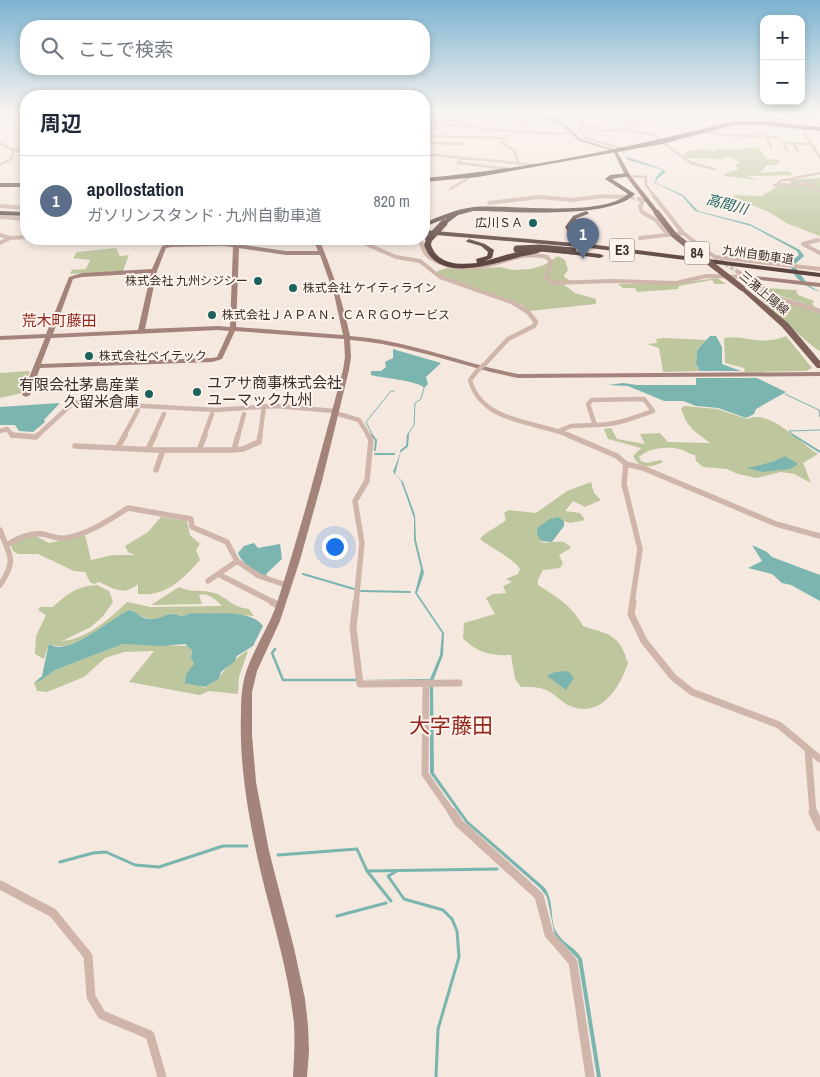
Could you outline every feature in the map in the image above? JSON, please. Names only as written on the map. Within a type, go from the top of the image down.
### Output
[{"type":"highway","points":[[430,180],[472,176],[544,162]]},
{"type":"highway","points":[[446,223],[456,214],[473,209],[573,210],[625,200],[632,194],[631,192],[608,179],[612,176],[629,176]]},
{"type":"highway","points":[[600,244],[580,239],[568,229],[569,223],[576,217],[593,211],[616,207],[635,199],[635,192],[615,180],[620,177],[629,176]]},
{"type":"highway","points":[[0,185],[20,185]]},
{"type":"highway","points":[[430,222],[467,207],[493,205],[524,209]]},
{"type":"highway","points":[[430,233],[457,216],[485,209],[593,211]]},
{"type":"highway","points":[[0,211],[20,211]]},
{"type":"highway","name":"九州自動車道","points":[[430,235],[682,256],[820,277]]},
{"type":"highway","name":"九州自動車道","points":[[430,235],[638,255],[820,277]]},
{"type":"highway","points":[[430,236],[600,256]]},
{"type":"highway","points":[[520,236],[600,244],[682,256]]},
{"type":"highway","points":[[430,242],[434,249],[452,260],[475,262],[487,259],[492,255],[488,248],[464,240]]},
{"type":"highway","points":[[428,245],[432,253],[444,262],[472,266],[490,263],[519,253],[560,252]]},
{"type":"highway","points":[[432,253],[448,261],[473,264],[486,262],[517,249],[540,248],[820,277]]},
{"type":"main road","name":"三潴上陽線","points":[[624,162],[629,176],[656,216],[674,235],[742,288],[785,325],[820,366]]},
{"type":"street","points":[[463,162],[534,164]]},
{"type":"street","points":[[487,162],[509,169]]},
{"type":"street","points":[[690,162],[715,168]]},
{"type":"street","points":[[820,173],[780,181],[775,185],[810,184],[820,191]]},
{"type":"street","points":[[450,189],[472,176]]},
{"type":"street","points":[[629,176],[647,179],[646,185],[658,198],[683,233],[715,257],[820,269]]},
{"type":"street","points":[[489,203],[538,197],[573,200],[602,196],[625,197]]},
{"type":"street","points":[[639,199],[643,201],[640,206],[642,212],[670,217]]},
{"type":"street","points":[[0,206],[20,210]]},
{"type":"street","points":[[656,216],[668,235]]},
{"type":"street","points":[[0,217],[20,219]]},
{"type":"street","points":[[640,238],[683,233]]},
{"type":"street","points":[[0,235],[10,238]]},
{"type":"street","points":[[0,242],[10,238],[20,237]]},
{"type":"street","points":[[818,240],[803,244],[820,252]]},
{"type":"street","points":[[141,332],[154,271],[162,248],[167,246],[236,245],[286,253],[322,253]]},
{"type":"street","points":[[38,366],[216,359],[223,355],[233,329],[236,245]]},
{"type":"street","points":[[300,1077],[302,1027],[298,997],[265,861],[253,790],[246,713],[247,689],[252,670],[273,626],[280,606],[335,412],[348,358],[332,275],[319,245]]},
{"type":"street","points":[[369,245],[396,257],[420,261],[440,277],[513,302],[534,318],[536,322],[534,326],[508,339],[470,380],[470,386],[489,407],[515,422],[559,432],[617,456],[626,464],[643,468],[776,524],[820,536]]},
{"type":"street","points":[[422,245],[424,254],[432,260],[456,268],[491,267],[526,255],[544,255],[550,258],[552,262],[546,278],[558,284],[612,281],[676,283],[706,276],[745,277],[820,285]]},
{"type":"street","points":[[26,395],[70,280],[74,276],[154,271]]},
{"type":"street","points":[[738,272],[779,298],[820,311]]},
{"type":"street","points":[[0,338],[233,329],[345,336],[391,342],[483,369],[518,376],[820,374]]},
{"type":"street","points":[[559,432],[566,426],[596,426],[614,424],[653,411],[644,399],[592,400],[588,404],[596,426]]},
{"type":"street","points":[[0,431],[7,430],[13,436],[36,437],[74,402],[216,410],[264,406],[335,412],[360,421],[371,439],[368,480],[356,501],[355,510],[362,543],[353,628],[360,684],[459,683]]},
{"type":"street","points":[[75,446],[163,450],[242,449],[259,442],[264,406]]},
{"type":"street","points":[[118,447],[138,410]]},
{"type":"street","points":[[148,449],[164,414]]},
{"type":"street","points":[[199,450],[212,414]]},
{"type":"street","points":[[234,450],[244,414]]},
{"type":"street","points":[[156,470],[163,450]]},
{"type":"street","points":[[626,464],[624,484],[640,549],[631,614],[644,641],[672,677],[692,692],[779,725],[820,759]]},
{"type":"street","points":[[7,545],[30,534],[45,534],[56,538],[80,534],[104,524],[128,508],[191,519],[192,527],[227,542],[237,561],[259,576],[286,585]]},
{"type":"street","points":[[0,530],[11,552],[11,562],[0,585]]},
{"type":"street","points":[[208,581],[237,561]]},
{"type":"street","points":[[218,574],[280,606]]},
{"type":"street","points":[[430,684],[425,774],[460,823],[539,896],[549,934],[573,962],[590,1077]]},
{"type":"street","points":[[808,750],[813,814],[820,827]]},
{"type":"street","points":[[0,885],[53,913],[88,956],[91,997],[102,1015],[150,1035],[162,1077]]},
{"type":"green space","points":[[740,162],[778,162],[776,164],[781,165],[767,165],[760,173],[788,171],[794,175],[747,176],[758,180],[725,176],[724,174],[739,169],[734,165],[741,163]]},
{"type":"green space","points":[[820,178],[820,236],[786,223],[769,212],[733,197],[735,195],[762,196],[783,183],[791,184],[791,182],[786,180]]},
{"type":"green space","points":[[116,248],[120,256],[129,255],[123,271],[70,274],[72,270],[86,269],[90,260],[73,258],[77,252]]},
{"type":"green space","points":[[558,256],[565,260],[568,270],[564,275],[565,278],[577,283],[563,284],[575,293],[596,299],[596,304],[529,311],[522,305],[437,274],[438,271],[447,268],[465,270],[501,267],[512,270],[531,269],[544,265]]},
{"type":"green space","points":[[717,278],[726,284],[715,284],[712,280],[679,286],[678,289],[637,292],[635,288],[623,288],[618,284],[671,284]]},
{"type":"green space","points":[[748,286],[757,287],[777,298],[820,312],[820,351],[761,300],[760,294]]},
{"type":"green space","points":[[766,288],[796,290],[798,295],[814,301],[812,304],[816,308],[776,294]]},
{"type":"green space","points":[[786,336],[812,368],[806,371],[745,372],[744,368],[725,363],[724,338],[768,340]]},
{"type":"green space","points":[[656,339],[707,340],[697,349],[696,362],[700,371],[663,372],[659,348],[647,344],[657,343]]},
{"type":"green space","points":[[30,371],[22,393],[0,398],[0,373]]},
{"type":"green space","points":[[684,406],[717,409],[747,419],[765,418],[784,428],[818,454],[803,463],[811,483],[794,474],[781,472],[757,478],[738,474],[727,469],[703,467],[696,461],[695,455],[674,448],[658,448],[643,454],[639,457],[641,461],[646,463],[661,460],[663,462],[650,466],[642,465],[633,456],[641,448],[608,439],[604,429],[611,428],[617,439],[645,444],[640,434],[660,433],[668,442],[710,443],[693,430],[686,421],[681,409]]},
{"type":"green space","points":[[591,482],[594,493],[601,500],[585,507],[573,501],[565,511],[580,513],[585,520],[570,523],[554,518],[537,528],[541,542],[564,542],[571,548],[559,555],[563,563],[560,568],[543,570],[538,580],[538,585],[569,607],[583,626],[617,640],[625,653],[628,663],[620,682],[608,698],[591,708],[581,709],[568,705],[545,689],[521,687],[515,679],[511,655],[497,655],[479,650],[463,638],[464,623],[495,614],[486,598],[493,594],[506,593],[503,586],[512,582],[506,579],[518,574],[520,569],[508,558],[480,539],[506,520],[504,513],[509,510],[536,513],[567,491]]},
{"type":"green space","points":[[161,517],[187,521],[190,535],[200,544],[196,550],[200,560],[180,580],[157,593],[138,594],[138,584],[128,590],[119,590],[99,582],[94,584],[90,582],[85,572],[74,571],[38,554],[18,554],[13,551],[11,545],[15,540],[36,536],[49,543],[85,535],[91,560],[113,555],[135,555],[128,552],[125,546],[148,532]]},
{"type":"green space","points":[[97,585],[109,591],[113,602],[103,616],[91,627],[62,641],[80,637],[97,627],[127,602],[151,607],[222,606],[212,597],[206,595],[199,595],[202,604],[151,605],[179,587],[219,595],[237,606],[249,609],[254,616],[214,613],[182,616],[172,613],[160,619],[150,619],[129,610],[78,641],[57,646],[49,643],[44,659],[35,654],[36,636],[46,615],[38,610],[40,607],[53,607],[73,592],[84,587]]},
{"type":"green space","points":[[123,644],[189,646],[192,649],[191,658],[194,664],[184,683],[198,684],[204,688],[219,679],[232,663],[248,651],[239,677],[238,694],[209,691],[200,695],[129,682],[154,651],[124,652],[105,658],[84,677],[47,692],[37,691],[34,683],[55,670]]},
{"type":"water","points":[[636,162],[643,162],[662,169],[666,172],[657,179],[656,183],[683,195],[698,211],[750,224],[800,250],[804,256],[794,265],[808,285],[820,292],[800,281],[793,272],[791,261],[799,255],[797,251],[751,226],[695,211],[682,196],[655,183],[656,177],[663,170]]},
{"type":"water","points":[[710,336],[716,336],[722,347],[722,364],[741,371],[700,371],[696,363],[697,350]]},
{"type":"water","points":[[393,349],[441,363],[426,377],[428,384],[424,388],[416,383],[371,375],[371,371],[381,371],[386,367],[385,362],[393,358]]},
{"type":"water","points":[[696,378],[757,378],[786,392],[756,409],[754,414],[746,418],[718,408],[696,406],[683,401],[664,401],[628,386],[608,385],[623,383],[637,385],[696,385]]},
{"type":"water","points":[[60,403],[44,420],[45,422],[33,432],[19,431],[15,425],[0,425],[0,407]]},
{"type":"water","points":[[401,451],[395,474],[403,482],[415,515],[416,540],[424,573],[417,593],[444,633],[443,655],[433,681],[434,773],[468,821],[545,888],[550,900],[553,923],[557,933],[582,959],[601,1077],[597,1077],[578,959],[555,936],[547,897],[540,888],[466,823],[430,773],[430,680],[356,680],[430,679],[440,655],[442,633],[415,593],[421,569],[414,540],[414,518],[401,481],[393,472]]},
{"type":"water","points":[[785,456],[798,464],[790,469],[763,472],[747,468],[771,462]]},
{"type":"water","points":[[558,517],[564,521],[564,526],[552,542],[541,541],[537,534],[537,528],[550,519]]},
{"type":"water","points":[[254,543],[258,548],[280,544],[282,559],[266,574],[269,579],[247,565],[240,558],[238,553],[244,546]]},
{"type":"water","points":[[752,545],[767,552],[772,557],[820,575],[820,601],[791,585],[782,583],[772,574],[748,568],[762,561]]},
{"type":"water","points":[[129,610],[146,619],[172,614],[182,616],[193,613],[240,615],[257,620],[263,626],[253,646],[237,656],[234,662],[221,672],[219,679],[205,687],[184,683],[187,673],[194,664],[191,658],[192,650],[185,644],[162,646],[123,644],[55,670],[34,683],[42,676],[49,643],[56,647],[77,642]]},
{"type":"water","points":[[568,671],[574,678],[566,690],[547,676],[555,672]]},
{"type":"waterway","points":[[407,436],[414,425],[415,403],[421,399],[424,388]]},
{"type":"waterway","points":[[373,436],[366,422],[391,391],[394,391]]},
{"type":"waterway","points":[[785,394],[819,410],[820,417]]},
{"type":"waterway","points":[[795,436],[789,431],[820,430]]},
{"type":"waterway","points":[[372,435],[376,440],[375,450]]},
{"type":"waterway","points":[[401,451],[407,446],[408,435]]},
{"type":"waterway","points":[[793,435],[820,452]]},
{"type":"waterway","points":[[375,454],[394,454]]},
{"type":"waterway","points":[[303,574],[354,589]]},
{"type":"waterway","points":[[361,591],[410,592]]},
{"type":"waterway","points":[[275,649],[272,653],[283,680],[356,680]]},
{"type":"waterway","points":[[60,862],[93,853],[106,852],[135,865],[159,867],[223,846],[247,846]]},
{"type":"waterway","points":[[278,855],[357,849],[367,871]]},
{"type":"waterway","points":[[367,871],[497,869]]},
{"type":"waterway","points":[[367,871],[391,901]]},
{"type":"waterway","points":[[397,871],[388,876],[404,899],[443,910],[452,919],[457,931],[459,957],[438,1029],[436,1077]]},
{"type":"waterway","points":[[337,916],[386,903]]},
{"type":"tunnel","points":[[625,197],[639,199]]},
{"type":"tunnel","points":[[715,257],[738,272]]},
{"type":"place","name":"広川ＳＡ","points":[[533,223]]},
{"type":"place","name":"apollostation","points":[[583,259]]},
{"type":"place","name":"株式会社 九州シジシー","points":[[258,281]]},
{"type":"place","name":"株式会社 ケイティライン","points":[[293,288]]},
{"type":"place","name":"株式会社ＪＡＰＡＮ．ＣＡＲＧＯサービス","points":[[212,315]]},
{"type":"place","name":"株式会社ベイテック","points":[[89,356]]},
{"type":"place","name":"ユアサ商事株式会社 ユーマック九州","points":[[197,392]]},
{"type":"place","name":"有限会社茅島産業 久留米倉庫","points":[[149,394]]},
{"type":"district","name":"荒木町藤田","points":[[59,321]]},
{"type":"district","name":"大字藤田","points":[[451,726]]},
{"type":"water label","name":"高間川","points":[[727,204]]}]
